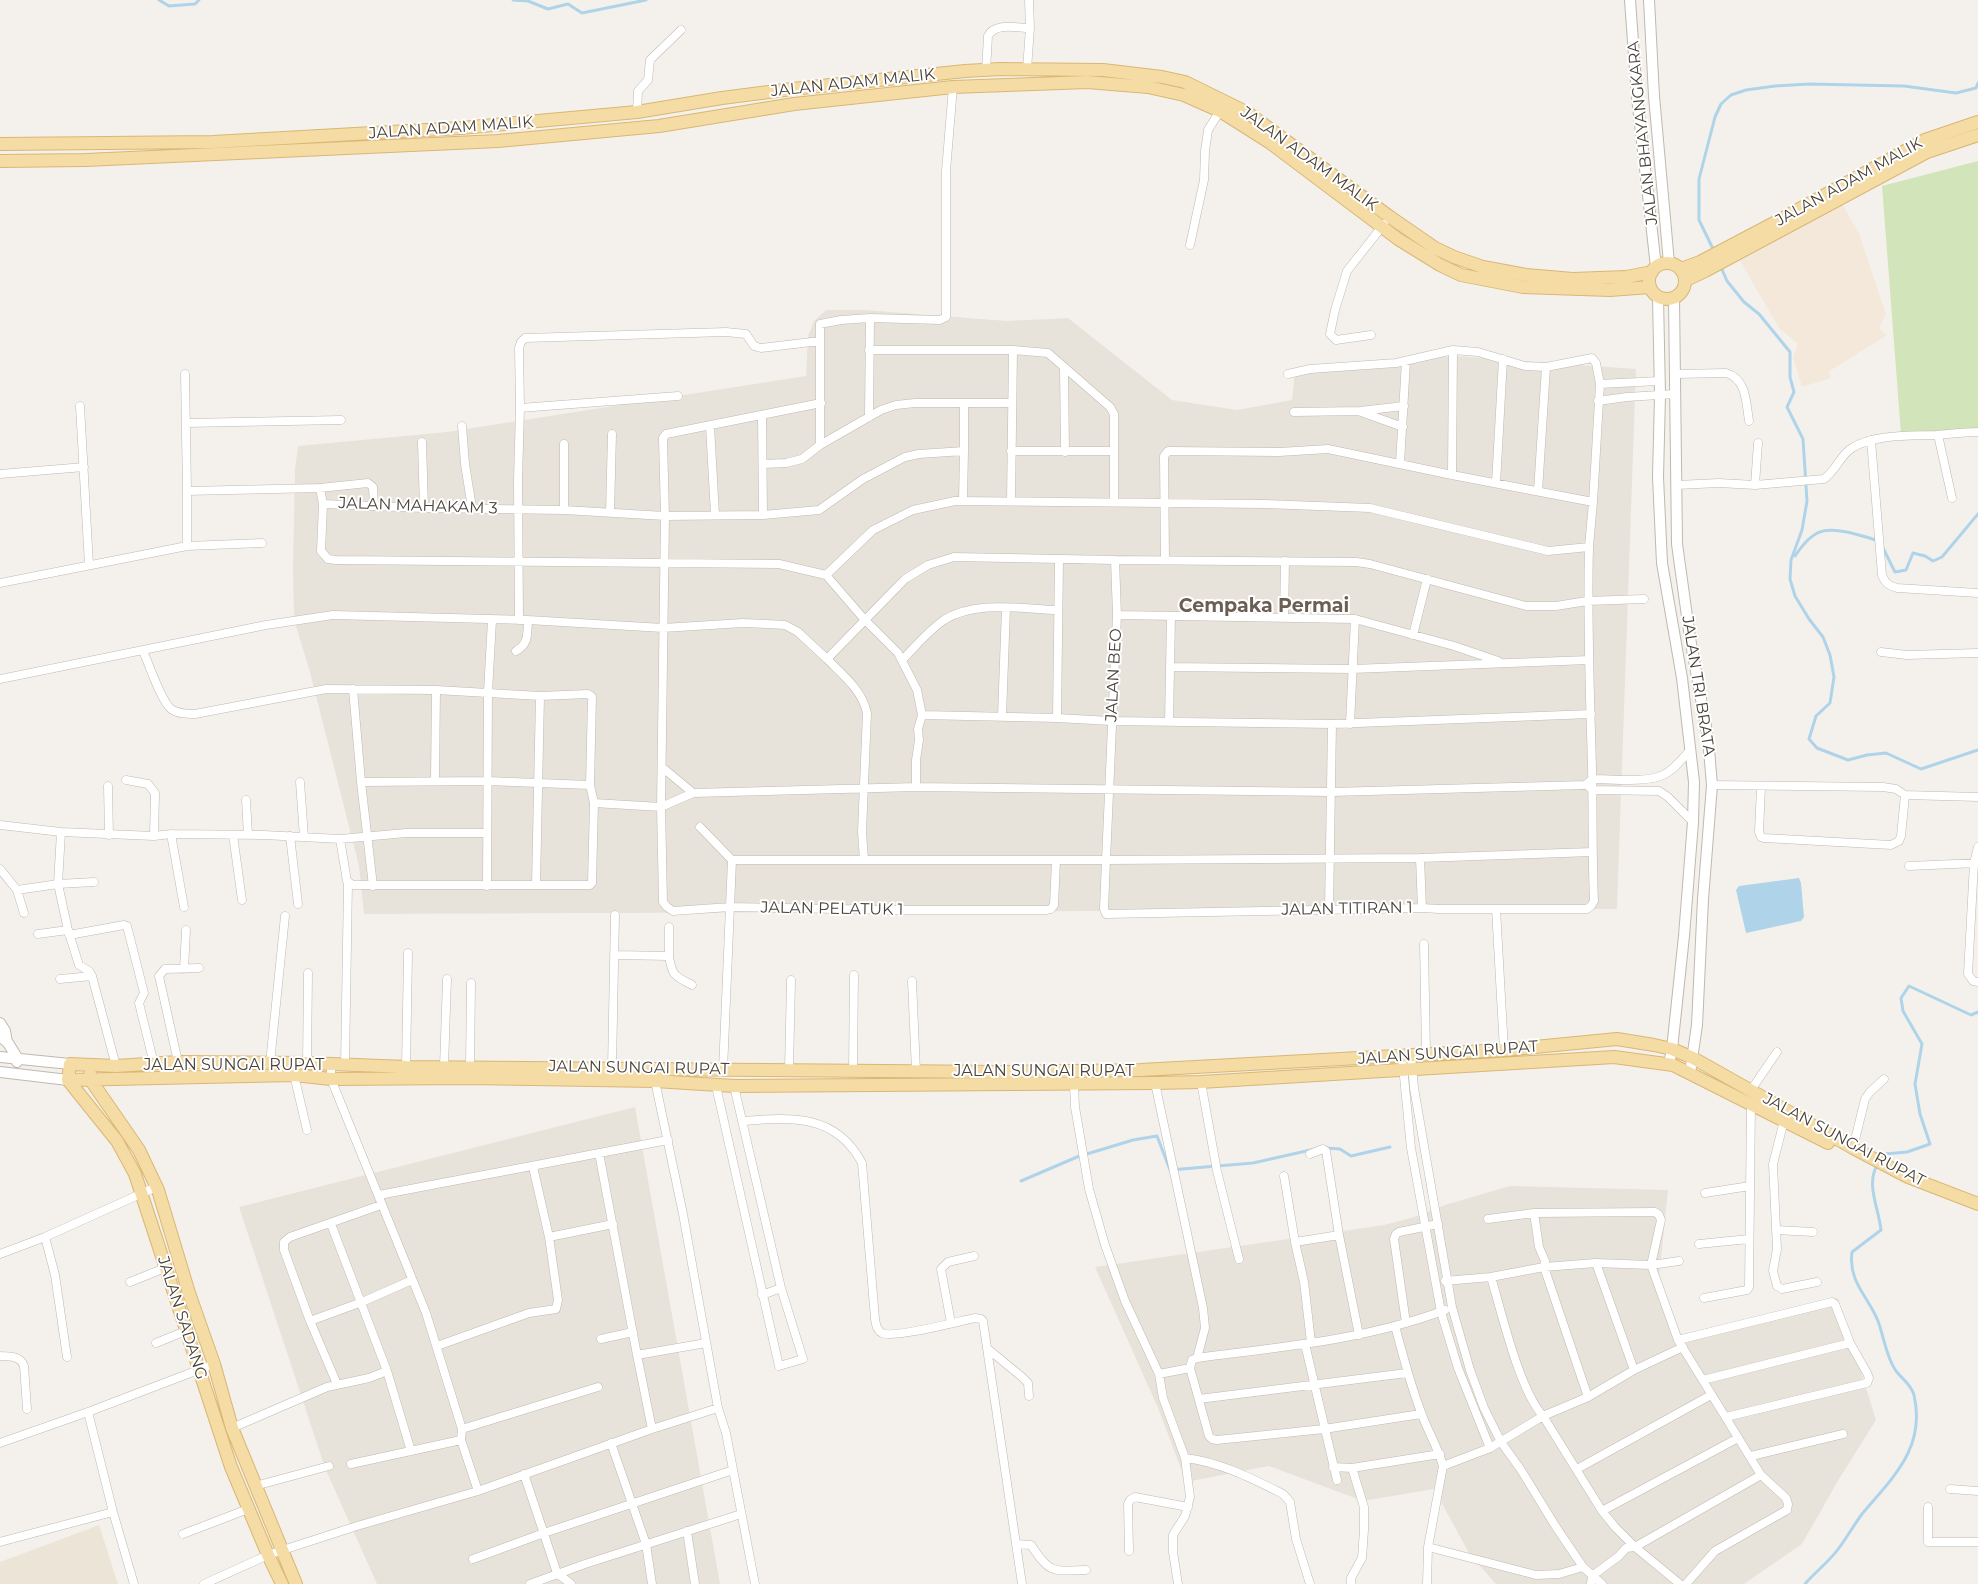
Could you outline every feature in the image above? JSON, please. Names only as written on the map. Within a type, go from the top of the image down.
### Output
[{"type":"main road","name":"JALAN ADAM MALIK","points":[[0,144],[213,142],[461,128],[637,112],[792,89],[965,71],[1027,69],[1103,70],[1162,77],[1185,82],[1248,113],[1440,266],[1461,275],[1523,287],[1654,292]]},
{"type":"main road","points":[[1026,85],[1027,69]]},
{"type":"main road","points":[[959,86],[965,71]]},
{"type":"main road","name":"JALAN ADAM MALIK","points":[[0,161],[86,160],[498,141],[659,126],[794,104],[959,86],[1087,82],[1148,87],[1184,94],[1220,111],[1269,142],[1386,222],[1435,248],[1482,267],[1506,273],[1573,278],[1626,277],[1654,270]]},
{"type":"main road","points":[[832,85],[833,101]]},
{"type":"main road","points":[[792,89],[794,104]]},
{"type":"main road","name":"JALAN ADAM MALIK","points":[[1830,198],[1925,140],[1978,122]]},
{"type":"main road","name":"JALAN ADAM MALIK","points":[[1684,275],[1703,267],[1830,198],[1927,152],[1978,135]]},
{"type":"main road","points":[[86,143],[86,160]]},
{"type":"main road","points":[[1669,263],[1676,265],[1684,275],[1683,291],[1669,300],[1654,292],[1649,280],[1654,270],[1669,263]]},
{"type":"main road","name":"JALAN SUNGAI RUPAT","points":[[70,1064],[116,1066],[178,1062],[470,1066],[716,1086],[1156,1083],[1201,1082],[1407,1062],[1426,1054],[1504,1050],[1617,1040],[1672,1049],[1694,1058],[1785,1115],[1907,1179],[1978,1210]]},
{"type":"main road","name":"JALAN SUNGAI RUPAT","points":[[68,1080],[294,1075],[331,1079],[558,1073],[612,1068],[1002,1072],[1163,1070],[1614,1057],[1669,1064],[1690,1074],[1752,1095]]},
{"type":"main road","points":[[68,1080],[70,1064]]},
{"type":"main road","points":[[90,1064],[90,1079],[139,1150],[156,1187],[189,1293],[214,1364],[232,1428],[296,1584]]},
{"type":"main road","name":"JALAN SADANG","points":[[68,1080],[117,1141],[135,1174],[165,1268],[188,1330],[231,1467],[282,1584]]},
{"type":"main road","name":"JALAN SUNGAI RUPAT","points":[[1907,1179],[1978,1204]]},
{"type":"street","points":[[1027,69],[1030,28],[1029,0]]},
{"type":"street","name":"JALAN BHAYANGKARA","points":[[1630,0],[1637,97],[1654,270]]},
{"type":"street","points":[[1649,0],[1654,96],[1669,263]]},
{"type":"street","points":[[986,71],[988,36],[991,31],[996,28],[1030,28]]},
{"type":"street","points":[[637,112],[638,90],[648,80],[650,60],[681,30]]},
{"type":"street","points":[[820,445],[820,341],[818,327],[822,323],[870,318],[940,320],[946,317],[946,171],[959,86]]},
{"type":"street","points":[[1190,245],[1204,180],[1208,130],[1220,111]]},
{"type":"street","points":[[1644,156],[1660,155]]},
{"type":"street","points":[[1371,335],[1336,340],[1330,334],[1347,271],[1386,222]]},
{"type":"street","name":"JALAN TRI BRATA","points":[[1654,292],[1660,395],[1658,477],[1662,563],[1682,678],[1694,782],[1687,899],[1669,1064]]},
{"type":"street","name":"JALAN TRI BRATA","points":[[1674,298],[1677,544],[1708,738],[1712,785],[1694,1058],[1690,1074]]},
{"type":"street","points":[[869,417],[868,350],[870,318]]},
{"type":"street","points":[[519,620],[519,348],[525,338],[726,332],[746,334],[754,346],[761,348],[820,341]]},
{"type":"street","points":[[868,350],[1013,350],[1048,353],[1064,369],[1110,407],[1114,414],[1114,502]]},
{"type":"street","points":[[1011,501],[1013,350]]},
{"type":"street","points":[[1452,476],[1453,350]]},
{"type":"street","points":[[700,827],[732,860],[924,858],[1056,861],[1331,859],[1592,852],[1593,779],[1587,601],[1600,384],[1596,363],[1592,358],[1546,367],[1525,366],[1478,352],[1453,350],[1406,361],[1310,369],[1288,374]]},
{"type":"street","points":[[1496,483],[1503,359]]},
{"type":"street","points":[[1400,463],[1406,361]]},
{"type":"street","points":[[1538,491],[1546,367]]},
{"type":"street","points":[[1064,369],[1065,452]]},
{"type":"street","points":[[1675,374],[1726,373],[1731,375],[1741,383],[1749,421]]},
{"type":"street","points":[[185,374],[187,546]]},
{"type":"street","points":[[1600,384],[1659,381]]},
{"type":"street","points":[[1598,401],[1675,394]]},
{"type":"street","points":[[520,408],[678,396]]},
{"type":"street","points":[[963,501],[964,402]]},
{"type":"street","points":[[661,807],[663,768],[663,628],[666,564],[663,438],[666,434],[821,403]]},
{"type":"street","points":[[764,464],[786,463],[802,459],[820,445],[881,410],[896,406],[915,403],[1012,403]]},
{"type":"street","points":[[80,406],[89,565]]},
{"type":"street","points":[[1294,412],[1360,411],[1404,406]]},
{"type":"street","points":[[1360,411],[1403,427]]},
{"type":"street","points":[[762,415],[764,464],[763,515]]},
{"type":"street","points":[[186,423],[341,420]]},
{"type":"street","points":[[462,426],[465,464],[472,508]]},
{"type":"street","points":[[710,426],[715,515]]},
{"type":"street","points":[[1677,486],[1719,483],[1754,485],[1824,479],[1846,452],[1870,440],[1978,432]]},
{"type":"street","points":[[610,512],[612,434]]},
{"type":"street","points":[[1938,435],[1952,498]]},
{"type":"street","points":[[1870,440],[1884,581],[1896,588],[1978,593]]},
{"type":"street","points":[[422,442],[424,508]]},
{"type":"street","points":[[1754,485],[1758,443]]},
{"type":"street","points":[[564,444],[564,510]]},
{"type":"street","points":[[1165,560],[1164,456],[1168,451],[1279,452],[1328,449],[1400,463],[1452,476],[1593,502]]},
{"type":"street","name":"JALAN MAHAKAM 3","points":[[187,491],[320,488],[323,504],[564,510],[666,516],[763,515],[819,510],[864,479],[905,457],[919,454],[964,451]]},
{"type":"street","points":[[1011,451],[1114,451]]},
{"type":"street","points":[[0,474],[84,467]]},
{"type":"street","points":[[320,488],[368,483],[373,487],[374,505]]},
{"type":"street","points":[[826,575],[873,530],[913,510],[955,501],[1265,504],[1370,508],[1543,550],[1589,547]]},
{"type":"street","points":[[323,504],[321,551],[328,559],[779,564],[826,575],[864,620],[898,653],[917,690],[922,715],[918,729],[916,787]]},
{"type":"street","points":[[0,583],[187,546],[262,543]]},
{"type":"street","points":[[827,659],[905,579],[928,565],[954,557],[1059,560],[1285,561],[1370,564],[1526,606],[1556,606],[1587,601],[1644,599]]},
{"type":"street","points":[[1057,718],[1059,560]]},
{"type":"street","name":"JALAN BEO","points":[[1106,914],[1104,909],[1117,615],[1114,560]]},
{"type":"street","points":[[1284,618],[1285,561]]},
{"type":"street","points":[[1413,635],[1427,579]]},
{"type":"street","points":[[902,660],[943,621],[963,611],[1006,608],[1058,610]]},
{"type":"street","points":[[1002,716],[1006,608]]},
{"type":"street","points":[[0,679],[266,625],[333,614],[528,620],[663,628],[743,623],[785,625],[798,632],[827,659],[857,690],[864,701],[867,713],[862,832],[864,860]]},
{"type":"street","points":[[1117,615],[1355,620],[1413,635],[1502,662]]},
{"type":"street","points":[[1169,722],[1171,616]]},
{"type":"street","points":[[487,886],[488,692],[492,620]]},
{"type":"street","points":[[516,651],[527,642],[528,620]]},
{"type":"street","points":[[1350,724],[1355,620]]},
{"type":"street","points":[[143,651],[166,703],[174,711],[183,714],[194,714],[326,689],[436,690],[540,696],[588,694],[592,697],[590,785],[594,802],[591,884],[588,886],[536,884],[373,886],[348,883]]},
{"type":"street","points":[[1881,652],[1907,655],[1978,651]]},
{"type":"street","points":[[1170,667],[1352,669],[1589,660]]},
{"type":"street","points":[[1682,678],[1697,676]]},
{"type":"street","points":[[353,689],[373,886]]},
{"type":"street","points":[[435,780],[436,690]]},
{"type":"street","points":[[536,884],[540,696]]},
{"type":"street","points":[[922,715],[1002,716],[1111,721],[1350,724],[1591,714]]},
{"type":"street","points":[[1329,910],[1332,724]]},
{"type":"street","points":[[594,802],[661,807],[692,793],[916,787],[1332,792],[1585,784],[1593,779],[1652,779],[1664,775],[1676,766],[1691,749]]},
{"type":"street","points":[[663,768],[692,793]]},
{"type":"street","points":[[126,780],[148,784],[154,793],[154,836]]},
{"type":"street","points":[[361,782],[435,780],[590,785]]},
{"type":"street","points":[[300,782],[304,837]]},
{"type":"street","points":[[1585,784],[1593,790],[1659,791],[1668,797],[1693,822]]},
{"type":"street","points":[[1712,785],[1761,787],[1790,784],[1883,787],[1896,789],[1904,795],[1978,797]]},
{"type":"street","points":[[108,786],[109,835]]},
{"type":"street","points":[[1761,787],[1759,834],[1764,838],[1891,845],[1899,841],[1902,836],[1904,795]]},
{"type":"street","points":[[246,800],[248,835]]},
{"type":"street","name":"JALAN PELATUK 1","points":[[661,807],[663,902],[667,908],[673,911],[730,907],[1046,910],[1051,909],[1054,905],[1056,861]]},
{"type":"street","points":[[0,825],[61,832],[154,836],[171,834],[248,835],[340,839],[406,833],[487,833]]},
{"type":"street","points":[[61,832],[58,884],[68,933],[79,965],[89,971],[92,976],[116,1066]]},
{"type":"street","points":[[171,834],[184,907]]},
{"type":"street","points":[[233,835],[242,900]]},
{"type":"street","points":[[290,836],[298,904]]},
{"type":"street","points":[[340,839],[348,883],[345,1065]]},
{"type":"street","points":[[1978,847],[1968,974],[1973,981],[1978,982]]},
{"type":"street","name":"JALAN TITIRAN 1","points":[[1106,914],[1422,908],[1439,910],[1587,908],[1594,901],[1592,852]]},
{"type":"street","points":[[1420,858],[1422,908]]},
{"type":"street","points":[[723,1070],[732,860]]},
{"type":"street","points":[[1909,866],[1976,863]]},
{"type":"street","points":[[0,869],[17,890],[24,913]]},
{"type":"street","points":[[17,890],[58,884],[94,882]]},
{"type":"street","points":[[1687,899],[1703,900]]},
{"type":"street","points":[[1496,909],[1504,1050]]},
{"type":"street","points":[[612,1068],[615,915]]},
{"type":"street","points":[[270,1063],[285,916]]},
{"type":"street","points":[[38,934],[68,933],[127,926],[144,993],[139,1003],[154,1064]]},
{"type":"street","points":[[669,927],[671,970],[674,976],[692,985]]},
{"type":"street","points":[[184,969],[186,930]]},
{"type":"street","points":[[1424,944],[1426,1054]]},
{"type":"street","points":[[406,1066],[408,953]]},
{"type":"street","points":[[614,955],[669,956]]},
{"type":"street","points":[[178,1062],[159,976],[165,969],[199,968]]},
{"type":"street","points":[[307,1063],[308,974]]},
{"type":"street","points":[[853,1071],[854,975]]},
{"type":"street","points":[[60,979],[92,976]]},
{"type":"street","points":[[444,1067],[447,979]]},
{"type":"street","points":[[789,1070],[791,980]]},
{"type":"street","points":[[912,981],[916,1071]]},
{"type":"street","points":[[470,1066],[471,983]]},
{"type":"street","points":[[0,1023],[5,1031],[4,1039],[18,1059],[17,1073]]},
{"type":"street","points":[[1704,1298],[1747,1290],[1750,1280],[1752,1095],[1777,1052]]},
{"type":"street","points":[[0,1057],[70,1064]]},
{"type":"street","points":[[1407,1062],[1452,1308],[1475,1386],[1501,1442],[1522,1470],[1591,1580],[1602,1584]]},
{"type":"street","points":[[1407,1062],[1411,1148],[1441,1312],[1458,1368],[1490,1448]]},
{"type":"street","points":[[331,1065],[331,1079],[426,1313],[462,1429],[461,1440],[478,1492]]},
{"type":"street","points":[[0,1072],[68,1080]]},
{"type":"street","points":[[294,1075],[307,1130]]},
{"type":"street","points":[[1857,1152],[1865,1099],[1884,1079]]},
{"type":"street","points":[[655,1080],[684,1214],[718,1408],[726,1433],[755,1584]]},
{"type":"street","points":[[1201,1082],[1217,1171],[1239,1259]]},
{"type":"street","points":[[1156,1083],[1203,1308],[1205,1328],[1196,1358]]},
{"type":"street","points":[[1074,1084],[1075,1107],[1089,1189],[1113,1270],[1159,1374],[1163,1398],[1184,1458],[1190,1496],[1185,1516],[1173,1535],[1173,1552],[1178,1584]]},
{"type":"street","points":[[716,1086],[779,1366],[803,1359],[781,1288],[734,1086]]},
{"type":"street","points":[[1785,1115],[1773,1164],[1777,1250],[1773,1272],[1777,1286],[1782,1290],[1817,1282]]},
{"type":"street","points":[[743,1121],[790,1118],[814,1123],[838,1134],[854,1148],[862,1163],[877,1327],[881,1333],[888,1335],[981,1318],[985,1326],[1022,1584]]},
{"type":"street","points":[[379,1195],[668,1140]]},
{"type":"street","points":[[1310,1154],[1322,1148],[1326,1152],[1339,1236],[1359,1335]]},
{"type":"street","points":[[599,1154],[652,1429]]},
{"type":"street","points":[[437,1346],[529,1314],[556,1308],[558,1300],[549,1237],[533,1167]]},
{"type":"street","points":[[1284,1176],[1304,1282],[1308,1343],[1324,1429],[1337,1480]]},
{"type":"street","points":[[1705,1193],[1750,1186]]},
{"type":"street","points":[[0,1254],[46,1237],[156,1187]]},
{"type":"street","points":[[338,1384],[310,1321],[284,1245],[290,1238],[381,1205]]},
{"type":"street","points":[[1534,1212],[1538,1247],[1545,1261],[1544,1267],[1588,1397]]},
{"type":"street","points":[[1488,1219],[1534,1212],[1657,1213],[1661,1220],[1651,1265],[1678,1340],[1684,1347],[1710,1395],[1751,1456],[1761,1475],[1786,1498],[1788,1508],[1715,1551],[1686,1584]]},
{"type":"street","points":[[331,1224],[387,1371],[410,1451]]},
{"type":"street","points":[[549,1237],[613,1224]]},
{"type":"street","points":[[1406,1322],[1394,1239],[1399,1232],[1426,1228],[1438,1224]]},
{"type":"street","points":[[1776,1230],[1813,1232]]},
{"type":"street","points":[[1295,1242],[1339,1236]]},
{"type":"street","points":[[46,1237],[55,1275],[67,1357]]},
{"type":"street","points":[[1699,1244],[1749,1239]]},
{"type":"street","points":[[951,1323],[941,1269],[948,1262],[974,1256]]},
{"type":"street","points":[[1436,1282],[1491,1277],[1544,1267],[1596,1263],[1651,1265],[1679,1261]]},
{"type":"street","points":[[1596,1263],[1634,1370]]},
{"type":"street","points":[[130,1282],[165,1268]]},
{"type":"street","points":[[1491,1277],[1522,1377],[1534,1406],[1543,1416],[1602,1511],[1635,1547],[1680,1584]]},
{"type":"street","points":[[310,1321],[362,1302],[412,1280]]},
{"type":"street","points":[[762,1295],[781,1288]]},
{"type":"street","points":[[1678,1340],[1832,1302],[1835,1304],[1850,1343],[1867,1373],[1869,1378],[1867,1383],[1726,1417]]},
{"type":"street","points":[[1422,1414],[1324,1429],[1212,1440],[1208,1436],[1190,1368],[1192,1360],[1196,1358],[1359,1335],[1452,1308]]},
{"type":"street","points":[[1395,1326],[1407,1373],[1422,1414],[1440,1454],[1443,1466],[1428,1547],[1426,1584]]},
{"type":"street","points":[[156,1342],[188,1330]]},
{"type":"street","points":[[601,1339],[633,1332]]},
{"type":"street","points":[[637,1355],[706,1343]]},
{"type":"street","points":[[1703,1380],[1850,1343]]},
{"type":"street","points":[[1443,1466],[1490,1448],[1543,1416],[1588,1397],[1634,1370],[1684,1347]]},
{"type":"street","points":[[988,1348],[1028,1383],[1029,1396]]},
{"type":"street","points":[[0,1356],[16,1357],[22,1360],[27,1409]]},
{"type":"street","points":[[0,1443],[214,1364]]},
{"type":"street","points":[[1159,1374],[1190,1368]]},
{"type":"street","points":[[232,1428],[338,1384],[360,1381],[378,1376],[387,1371]]},
{"type":"street","points":[[1199,1399],[1316,1386],[1407,1373]]},
{"type":"street","points":[[462,1429],[598,1387]]},
{"type":"street","points":[[1577,1469],[1710,1395]]},
{"type":"street","points":[[204,1584],[268,1555],[357,1526],[478,1492],[611,1443],[718,1408]]},
{"type":"street","points":[[88,1412],[113,1512],[134,1584]]},
{"type":"street","points":[[1751,1456],[1843,1434]]},
{"type":"street","points":[[1602,1511],[1738,1438]]},
{"type":"street","points":[[351,1464],[461,1440]]},
{"type":"street","points":[[611,1443],[646,1544],[652,1584]]},
{"type":"street","points":[[1333,1467],[1352,1468],[1440,1454]]},
{"type":"street","points":[[1184,1458],[1220,1465],[1283,1494],[1290,1502],[1296,1539],[1310,1584]]},
{"type":"street","points":[[255,1486],[329,1466]]},
{"type":"street","points":[[1351,1584],[1351,1578],[1362,1558],[1364,1530],[1364,1507],[1352,1468]]},
{"type":"street","points":[[473,1559],[544,1533],[733,1470]]},
{"type":"street","points":[[524,1474],[557,1573],[570,1584]]},
{"type":"street","points":[[1591,1580],[1626,1548],[1635,1547],[1761,1475]]},
{"type":"street","points":[[1950,1489],[1978,1491]]},
{"type":"street","points":[[1129,1551],[1128,1504],[1130,1500],[1135,1497],[1188,1507]]},
{"type":"street","points":[[1928,1507],[1928,1542],[1978,1542]]},
{"type":"street","points":[[183,1534],[248,1509]]},
{"type":"street","points":[[0,1542],[113,1512]]},
{"type":"street","points":[[530,1584],[557,1573],[741,1514]]},
{"type":"street","points":[[687,1531],[695,1584]]},
{"type":"street","points":[[1016,1544],[1031,1545],[1044,1565],[1059,1571],[1086,1570]]},
{"type":"street","points":[[1428,1547],[1536,1575],[1559,1574],[1584,1567]]},
{"type":"shaded area","points":[[1842,203],[1860,236],[1886,314],[1879,328],[1887,335],[1828,372],[1831,378],[1802,387],[1793,357],[1798,344],[1779,328],[1740,261]]},
{"type":"shaded area","points":[[826,310],[865,310],[1007,321],[1068,318],[1172,400],[1237,410],[1292,400],[1295,370],[1456,356],[1636,369],[1617,909],[364,914],[359,866],[310,672],[294,620],[295,469],[298,446],[447,432],[806,376],[808,336],[814,321]]},
{"type":"shaded area","points":[[635,1107],[720,1584],[377,1584],[325,1468],[239,1207]]},
{"type":"shaded area","points":[[1510,1186],[1668,1190],[1659,1278],[1679,1335],[1838,1298],[1876,1420],[1839,1479],[1802,1544],[1744,1584],[1496,1584],[1470,1555],[1434,1489],[1363,1501],[1269,1466],[1186,1482],[1158,1408],[1095,1267],[1384,1225]]},
{"type":"shaded area","points":[[99,1525],[118,1584],[0,1584],[0,1562]]},
{"type":"green space","points":[[1978,161],[1978,429],[1901,434],[1882,186]]},
{"type":"water","points":[[1799,878],[1804,917],[1801,921],[1746,933],[1736,890],[1739,886]]},
{"type":"waterway","points":[[159,0],[169,6],[195,4],[199,0]]},
{"type":"waterway","points":[[513,0],[528,1],[548,9],[568,4],[582,13],[646,0]]},
{"type":"waterway","points":[[1714,251],[1699,220],[1699,179],[1715,117],[1721,104],[1731,95],[1746,90],[1809,84],[1904,86],[1956,93],[1976,88],[1978,83]]},
{"type":"waterway","points":[[1720,265],[1727,281],[1744,302],[1759,314],[1790,352],[1790,377],[1794,392],[1787,407],[1803,439],[1807,501],[1802,530],[1791,560],[1790,579],[1795,596],[1823,637],[1830,655],[1834,677],[1830,703],[1816,716],[1809,739],[1817,748],[1848,760],[1886,753],[1921,769],[1978,750]]},
{"type":"waterway","points":[[1882,546],[1895,572],[1906,570],[1913,553],[1925,556],[1933,561],[1942,557],[1978,514]]},
{"type":"waterway","points":[[1795,556],[1801,547],[1814,535],[1827,530],[1864,536],[1878,541]]},
{"type":"waterway","points":[[1882,1159],[1885,1154],[1907,1152],[1930,1144],[1920,1114],[1915,1084],[1922,1044],[1903,1011],[1901,998],[1909,986],[1971,1015],[1978,1012]]},
{"type":"waterway","points":[[1021,1181],[1077,1157],[1133,1140],[1157,1136],[1170,1170],[1253,1163],[1315,1149]]},
{"type":"waterway","points":[[1326,1148],[1340,1149],[1351,1156],[1390,1147]]},
{"type":"waterway","points":[[1805,1584],[1835,1553],[1862,1514],[1895,1474],[1911,1446],[1915,1431],[1916,1414],[1913,1391],[1898,1374],[1893,1365],[1887,1353],[1878,1321],[1853,1272],[1852,1252],[1881,1230],[1873,1188],[1874,1171],[1878,1164]]},
{"type":"district","name":"Cempaka Permai","points":[[1264,606]]}]
